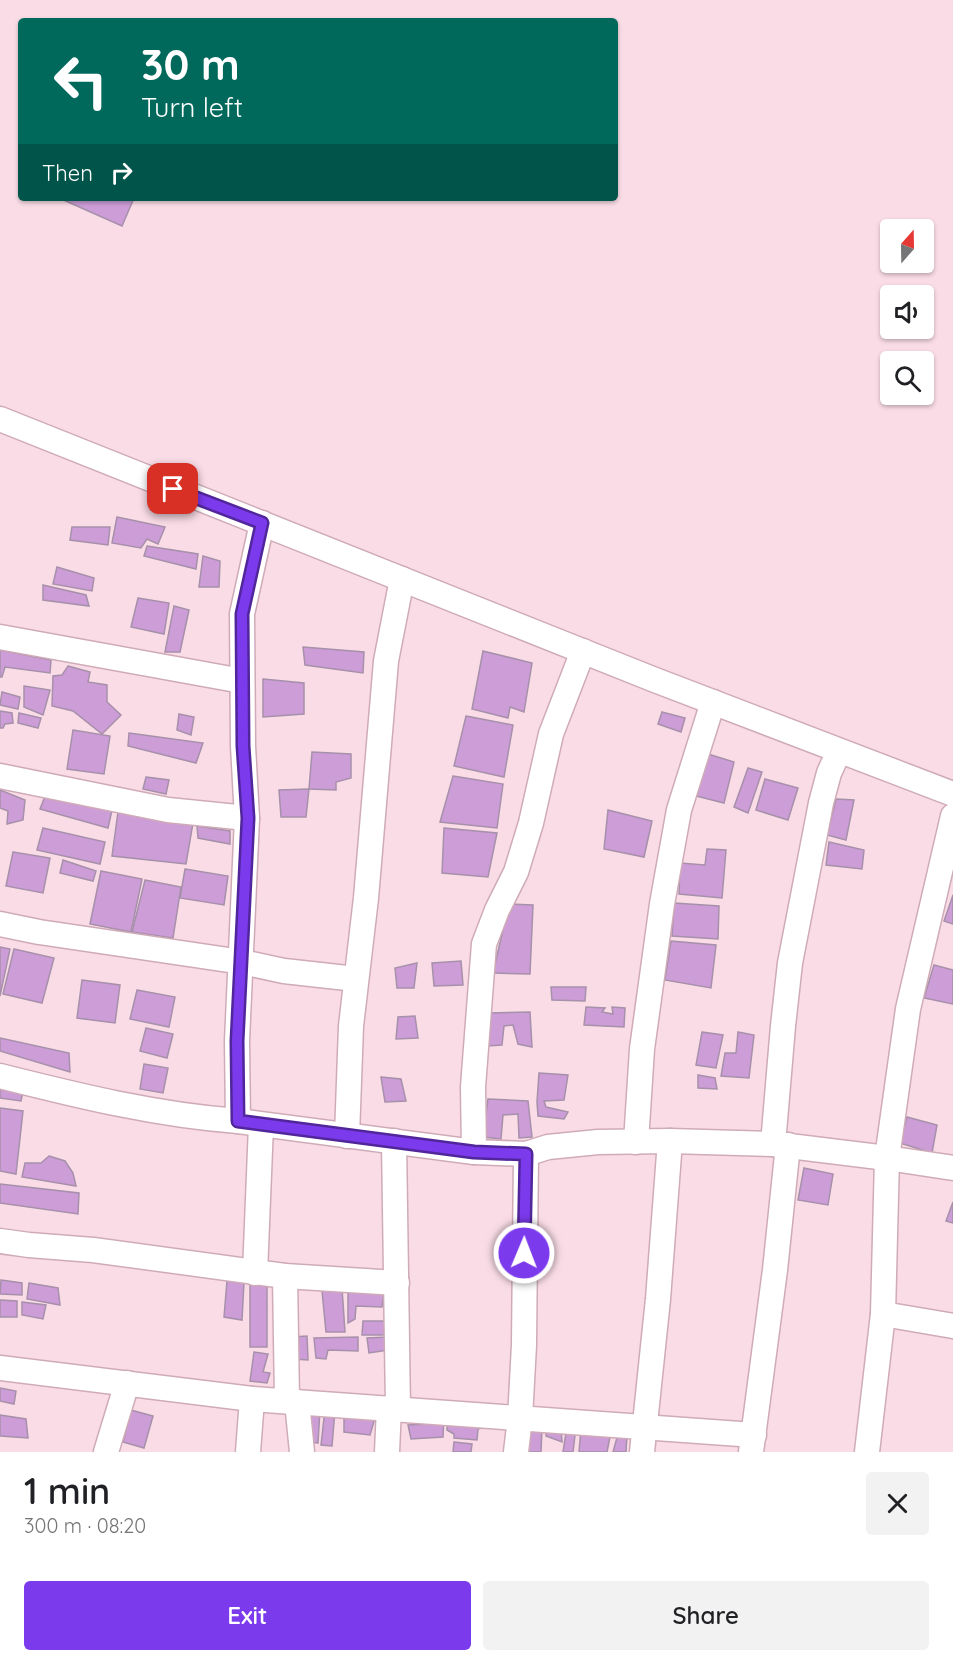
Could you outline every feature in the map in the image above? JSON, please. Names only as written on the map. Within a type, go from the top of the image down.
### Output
[{"type":"street","points":[[0,419],[583,651],[953,794]]},
{"type":"street","points":[[238,1121],[237,1041],[248,818],[243,746],[242,614],[262,523]]},
{"type":"street","points":[[347,1136],[351,1026],[366,898],[386,661],[402,579]]},
{"type":"street","points":[[0,637],[242,681]]},
{"type":"street","points":[[474,1152],[473,1087],[484,944],[497,910],[516,872],[531,823],[551,734],[583,651]]},
{"type":"street","points":[[636,1142],[642,1049],[662,904],[679,810],[713,702]]},
{"type":"street","points":[[0,1368],[252,1399],[645,1427],[753,1443],[775,1270],[781,1145],[783,1026],[790,963],[821,803],[829,773],[839,751]]},
{"type":"street","points":[[0,777],[168,810],[248,818]]},
{"type":"street","points":[[867,1452],[883,1314],[887,1158],[908,1009],[953,816]]},
{"type":"street","points":[[0,924],[50,934],[356,979]]},
{"type":"street","points":[[0,1076],[100,1102],[201,1118],[474,1152],[526,1154],[548,1148],[598,1142],[670,1141],[781,1145],[953,1168]]},
{"type":"street","points":[[255,1273],[261,1125]]},
{"type":"street","points":[[642,1452],[670,1141]]},
{"type":"street","points":[[387,1452],[393,1409],[397,1283],[394,1142]]},
{"type":"street","points":[[516,1452],[524,1345],[526,1154]]},
{"type":"street","points":[[0,1241],[93,1250],[255,1273],[397,1283]]},
{"type":"street","points":[[285,1276],[292,1401],[302,1452]]},
{"type":"street","points":[[883,1314],[953,1326]]},
{"type":"street","points":[[106,1452],[127,1383]]},
{"type":"street","points":[[248,1452],[252,1399]]},
{"type":"building","points":[[66,201],[133,201],[122,226]]},
{"type":"building","points":[[117,517],[165,527],[158,544],[147,539],[141,548],[112,543]]},
{"type":"building","points":[[72,527],[110,527],[108,545],[70,540]]},
{"type":"building","points":[[147,546],[198,554],[196,569],[144,556]]},
{"type":"building","points":[[203,556],[220,561],[219,587],[199,587]]},
{"type":"building","points":[[57,567],[94,578],[92,591],[53,584]]},
{"type":"building","points":[[43,585],[86,595],[89,606],[43,600]]},
{"type":"building","points":[[138,598],[169,603],[164,634],[131,627]]},
{"type":"building","points":[[174,606],[189,610],[180,652],[165,652]]},
{"type":"building","points":[[303,647],[364,652],[363,673],[305,665]]},
{"type":"building","points":[[0,650],[51,660],[50,673],[5,667],[0,677]]},
{"type":"building","points":[[483,651],[532,663],[524,712],[510,707],[508,718],[472,709]]},
{"type":"building","points":[[68,666],[90,672],[88,682],[107,685],[107,702],[121,715],[102,734],[73,711],[52,706],[53,676],[62,675]]},
{"type":"building","points":[[263,679],[304,683],[304,714],[263,717]]},
{"type":"building","points":[[24,686],[50,690],[43,715],[24,707]]},
{"type":"building","points":[[2,692],[20,697],[18,709],[0,705]]},
{"type":"building","points":[[0,711],[12,713],[13,723],[5,724],[3,728],[0,728]]},
{"type":"building","points":[[662,712],[685,718],[681,732],[658,724]]},
{"type":"building","points":[[19,713],[41,718],[38,728],[18,723]]},
{"type":"building","points":[[179,714],[194,717],[191,735],[177,730]]},
{"type":"building","points":[[466,716],[513,725],[504,777],[454,766]]},
{"type":"building","points":[[73,730],[110,736],[104,774],[67,769]]},
{"type":"building","points":[[129,733],[203,743],[196,763],[128,746]]},
{"type":"building","points":[[312,752],[351,754],[351,778],[336,782],[336,790],[309,789]]},
{"type":"building","points":[[708,754],[734,762],[724,803],[696,796]]},
{"type":"building","points":[[748,768],[762,772],[748,813],[734,807]]},
{"type":"building","points":[[453,776],[503,784],[497,828],[440,822]]},
{"type":"building","points":[[146,777],[169,780],[166,794],[143,789]]},
{"type":"building","points":[[765,779],[798,788],[788,820],[756,810]]},
{"type":"building","points":[[309,789],[306,817],[281,817],[279,790]]},
{"type":"building","points":[[0,790],[25,800],[23,820],[7,824],[8,811],[0,808]]},
{"type":"building","points":[[45,796],[112,810],[108,828],[40,809]]},
{"type":"building","points":[[836,799],[854,800],[846,840],[827,835]]},
{"type":"building","points":[[608,810],[652,821],[644,857],[604,849]]},
{"type":"building","points":[[118,812],[193,823],[186,864],[112,856]]},
{"type":"building","points":[[197,826],[230,831],[230,844],[198,838]]},
{"type":"building","points":[[43,828],[105,842],[100,864],[37,850]]},
{"type":"building","points":[[444,828],[497,833],[488,877],[442,873]]},
{"type":"building","points":[[829,842],[864,850],[862,869],[826,865]]},
{"type":"building","points":[[707,849],[726,850],[722,898],[679,894],[680,863],[705,865]]},
{"type":"building","points":[[13,852],[50,858],[43,893],[6,886]]},
{"type":"building","points":[[63,860],[96,871],[93,881],[60,873]]},
{"type":"building","points":[[185,869],[228,876],[224,905],[180,898]]},
{"type":"building","points":[[101,871],[142,879],[131,932],[90,924]]},
{"type":"building","points":[[145,880],[181,887],[173,938],[132,932]]},
{"type":"building","points":[[953,895],[953,924],[944,921]]},
{"type":"building","points":[[674,903],[719,906],[718,939],[672,936]]},
{"type":"building","points":[[509,904],[533,905],[530,974],[493,973]]},
{"type":"building","points":[[671,941],[716,945],[711,988],[665,980]]},
{"type":"building","points":[[0,947],[10,949],[0,996]]},
{"type":"building","points":[[14,949],[54,958],[42,1003],[3,994]]},
{"type":"building","points":[[461,961],[463,985],[434,986],[432,963]]},
{"type":"building","points":[[417,963],[414,988],[397,988],[395,968]]},
{"type":"building","points":[[934,965],[953,970],[953,1004],[924,998]]},
{"type":"building","points":[[82,980],[120,985],[115,1023],[77,1018]]},
{"type":"building","points":[[551,987],[586,987],[585,1001],[552,1000]]},
{"type":"building","points":[[137,990],[175,997],[169,1027],[130,1019]]},
{"type":"building","points":[[586,1007],[605,1008],[602,1012],[613,1014],[612,1007],[625,1008],[624,1027],[584,1025]]},
{"type":"building","points":[[530,1012],[532,1047],[518,1044],[513,1025],[504,1026],[502,1045],[487,1046],[488,1013]]},
{"type":"building","points":[[415,1016],[418,1038],[396,1039],[398,1017]]},
{"type":"building","points":[[146,1028],[173,1034],[167,1058],[140,1051]]},
{"type":"building","points":[[702,1032],[723,1035],[716,1068],[696,1065]]},
{"type":"building","points":[[738,1032],[754,1035],[749,1078],[721,1076],[725,1053],[736,1053]]},
{"type":"building","points":[[0,1038],[69,1053],[70,1072],[0,1051]]},
{"type":"building","points":[[144,1064],[168,1068],[163,1093],[140,1089]]},
{"type":"building","points":[[539,1073],[568,1075],[564,1100],[544,1101],[546,1107],[568,1112],[564,1119],[538,1116]]},
{"type":"building","points":[[698,1075],[715,1078],[717,1089],[698,1088]]},
{"type":"building","points":[[381,1077],[401,1079],[406,1101],[385,1102]]},
{"type":"building","points":[[0,1082],[24,1086],[21,1101],[0,1098]]},
{"type":"building","points":[[488,1099],[528,1101],[532,1137],[519,1138],[518,1114],[503,1115],[501,1139],[483,1137]]},
{"type":"building","points":[[0,1108],[23,1111],[16,1174],[0,1171]]},
{"type":"building","points":[[907,1117],[937,1125],[932,1153],[900,1143]]},
{"type":"building","points":[[49,1156],[65,1161],[73,1173],[76,1186],[22,1177],[25,1163],[41,1163]]},
{"type":"building","points":[[804,1168],[833,1174],[828,1205],[798,1200]]},
{"type":"building","points":[[0,1184],[79,1193],[78,1214],[0,1203]]},
{"type":"building","points":[[953,1202],[953,1223],[946,1221]]},
{"type":"building","points":[[1,1280],[22,1283],[22,1295],[0,1294]]},
{"type":"building","points":[[227,1281],[244,1282],[242,1320],[224,1317]]},
{"type":"building","points":[[250,1282],[267,1284],[267,1347],[250,1347]]},
{"type":"building","points":[[29,1283],[58,1288],[60,1305],[27,1299]]},
{"type":"building","points":[[342,1288],[345,1332],[326,1332],[322,1291]]},
{"type":"building","points":[[348,1289],[384,1292],[382,1307],[356,1306],[355,1319],[348,1323]]},
{"type":"building","points":[[0,1300],[17,1301],[17,1317],[0,1317]]},
{"type":"building","points":[[22,1302],[46,1305],[43,1319],[22,1315]]},
{"type":"building","points":[[363,1321],[385,1321],[384,1335],[362,1335]]},
{"type":"building","points":[[307,1336],[308,1360],[293,1359],[292,1337]]},
{"type":"building","points":[[358,1337],[358,1351],[328,1350],[326,1359],[316,1358],[314,1338]]},
{"type":"building","points":[[387,1337],[388,1350],[369,1353],[367,1338]]},
{"type":"building","points":[[254,1352],[268,1354],[263,1372],[270,1373],[267,1383],[250,1381]]},
{"type":"building","points":[[0,1388],[16,1391],[14,1404],[0,1401]]},
{"type":"building","points":[[308,1409],[320,1410],[318,1443],[306,1442]]},
{"type":"building","points":[[325,1409],[335,1410],[332,1446],[321,1445]]},
{"type":"building","points":[[131,1410],[153,1416],[144,1448],[123,1442]]},
{"type":"building","points":[[428,1414],[444,1415],[443,1437],[411,1439],[408,1425],[427,1424]]},
{"type":"building","points":[[0,1415],[26,1419],[28,1438],[0,1436]]},
{"type":"building","points":[[448,1416],[485,1427],[478,1429],[477,1440],[454,1438],[454,1434],[447,1430]]},
{"type":"building","points":[[344,1417],[375,1418],[370,1435],[344,1432]]},
{"type":"building","points":[[547,1424],[561,1426],[562,1442],[546,1436]]},
{"type":"building","points":[[567,1426],[576,1427],[573,1452],[563,1452]]},
{"type":"building","points":[[542,1428],[541,1452],[527,1452],[529,1429]]},
{"type":"building","points":[[581,1429],[611,1432],[607,1452],[579,1452]]},
{"type":"building","points":[[618,1434],[627,1434],[626,1452],[613,1452]]},
{"type":"building","points":[[454,1442],[472,1444],[471,1452],[453,1452]]},
{"type":"route","points":[[173,489],[262,523],[242,614],[243,746],[248,818],[237,1041],[238,1121],[474,1152],[526,1154],[524,1253]]}]
